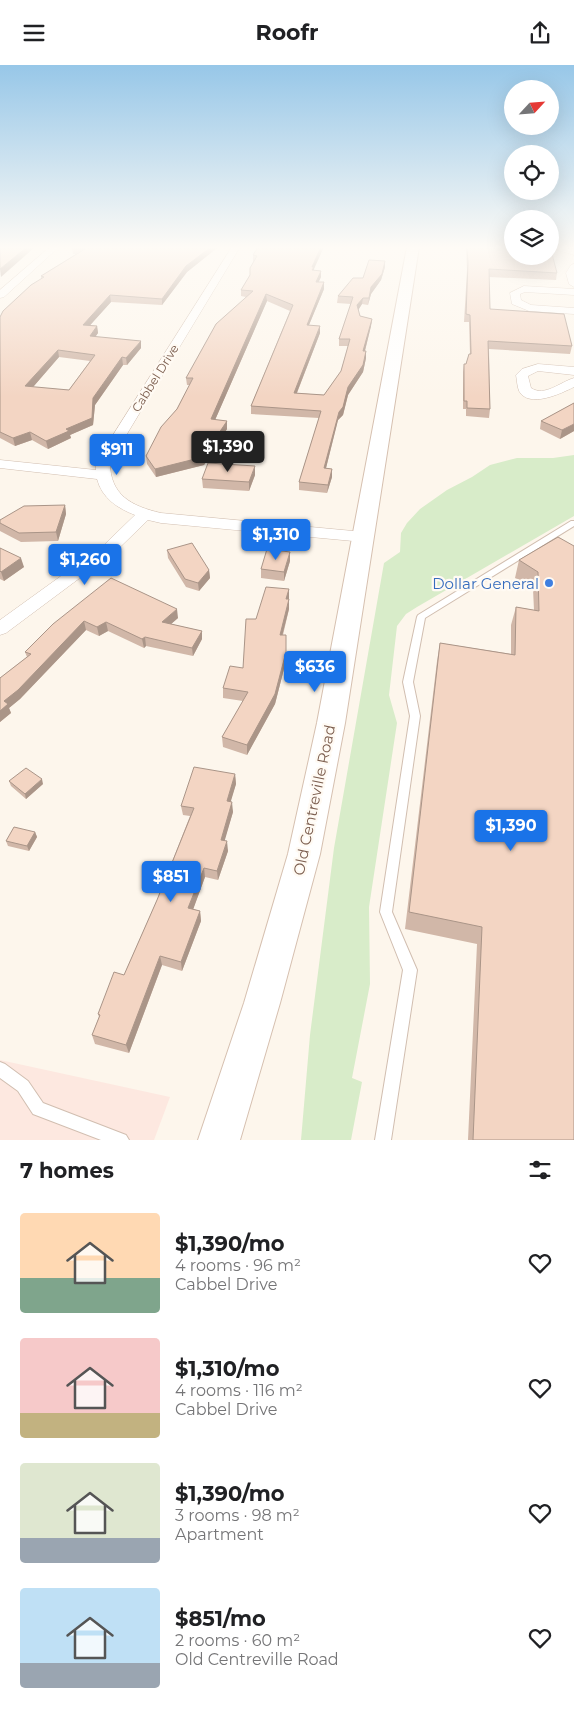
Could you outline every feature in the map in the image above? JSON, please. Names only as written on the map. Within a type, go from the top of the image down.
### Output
[{"type":"street","name":"Cabbel Drive","points":[[101,475],[103,463],[205,297]]},
{"type":"street","name":"Old Centreville Road","points":[[220,1140],[262,1003],[304,853],[331,723],[405,297]]},
{"type":"street","points":[[515,297],[516,302],[524,306],[574,311]]},
{"type":"street","points":[[574,371],[536,368],[528,369],[522,375],[524,390],[535,395],[547,395],[574,382]]},
{"type":"street","points":[[0,464],[101,475],[111,493],[130,509],[144,515],[364,537]]},
{"type":"street","points":[[0,629],[110,548],[144,515]]},
{"type":"lane","points":[[383,1140],[410,970],[386,912],[415,716],[408,683],[421,617],[574,523]]},
{"type":"lane","points":[[0,1069],[23,1086],[38,1109],[117,1139]]},
{"type":"shaded area","points":[[0,1060],[170,1097],[154,1140],[0,1140]]},
{"type":"green space","points":[[574,455],[574,516],[417,607],[406,614],[397,626],[389,695],[397,723],[369,907],[370,984],[352,1078],[362,1082],[351,1140],[301,1140],[310,1035],[334,848],[384,563],[400,552],[401,533],[407,523],[420,509],[447,490],[490,465],[517,458],[553,458]]},
{"type":"building","points":[[18,297],[108,297],[83,325],[97,326],[90,336],[141,341],[126,358],[122,357],[93,398],[92,418],[66,429],[69,431],[46,441],[30,432],[13,438],[0,432],[0,317],[3,311]],"holes":[[[58,350],[95,355],[69,390],[25,386]]]},
{"type":"building","points":[[138,297],[163,297],[162,299]]},
{"type":"building","points":[[246,297],[265,297],[211,419],[227,421],[203,457],[155,469],[146,456],[161,427],[177,409],[193,378],[186,378],[216,324]]},
{"type":"building","points":[[274,297],[318,297],[307,325],[320,326],[294,393],[324,395],[341,371],[350,339],[339,339],[353,297],[369,297],[363,298],[357,305],[360,316],[372,319],[363,351],[366,351],[363,365],[348,387],[343,407],[339,412],[324,468],[332,469],[328,485],[299,482],[321,411],[251,406],[293,305]]},
{"type":"building","points":[[467,297],[490,297],[490,309],[564,314],[572,346],[488,341],[490,409],[467,408],[467,401],[464,401],[464,364],[466,364],[469,354],[471,354],[470,315],[466,314]]},
{"type":"building","points":[[574,403],[574,424],[562,430],[541,421]]},
{"type":"building","points":[[208,463],[255,466],[249,482],[202,479]]},
{"type":"building","points":[[65,505],[56,532],[19,533],[0,523],[0,520],[24,506]]},
{"type":"building","points":[[558,537],[574,546],[574,1140],[473,1140],[482,927],[409,912],[440,643],[515,655],[516,607],[539,611],[538,572],[519,560]]},
{"type":"building","points":[[192,543],[209,570],[198,583],[185,579],[167,550]]},
{"type":"building","points":[[0,548],[21,558],[1,572],[0,571]]},
{"type":"building","points":[[267,549],[290,552],[284,572],[261,569]]},
{"type":"building","points":[[111,578],[177,609],[162,622],[202,631],[192,648],[145,637],[142,639],[106,622],[97,627],[84,621],[18,690],[4,701],[8,704],[0,711],[0,678],[31,654],[25,652],[53,624]]},
{"type":"building","points":[[266,587],[289,589],[286,599],[289,599],[280,635],[286,635],[286,652],[275,694],[247,745],[222,737],[248,692],[223,688],[230,666],[243,668],[246,619],[256,619]]},
{"type":"building","points":[[194,767],[235,774],[227,801],[232,802],[221,840],[227,841],[217,871],[204,868],[188,908],[200,911],[181,962],[160,956],[126,1045],[92,1035],[114,972],[124,975],[194,808],[181,806]]},
{"type":"building","points":[[26,768],[42,779],[25,794],[9,781]]},
{"type":"building","points":[[14,827],[35,832],[27,846],[6,841]]},
{"type":"place","name":"Dollar General","points":[[549,583]]}]
